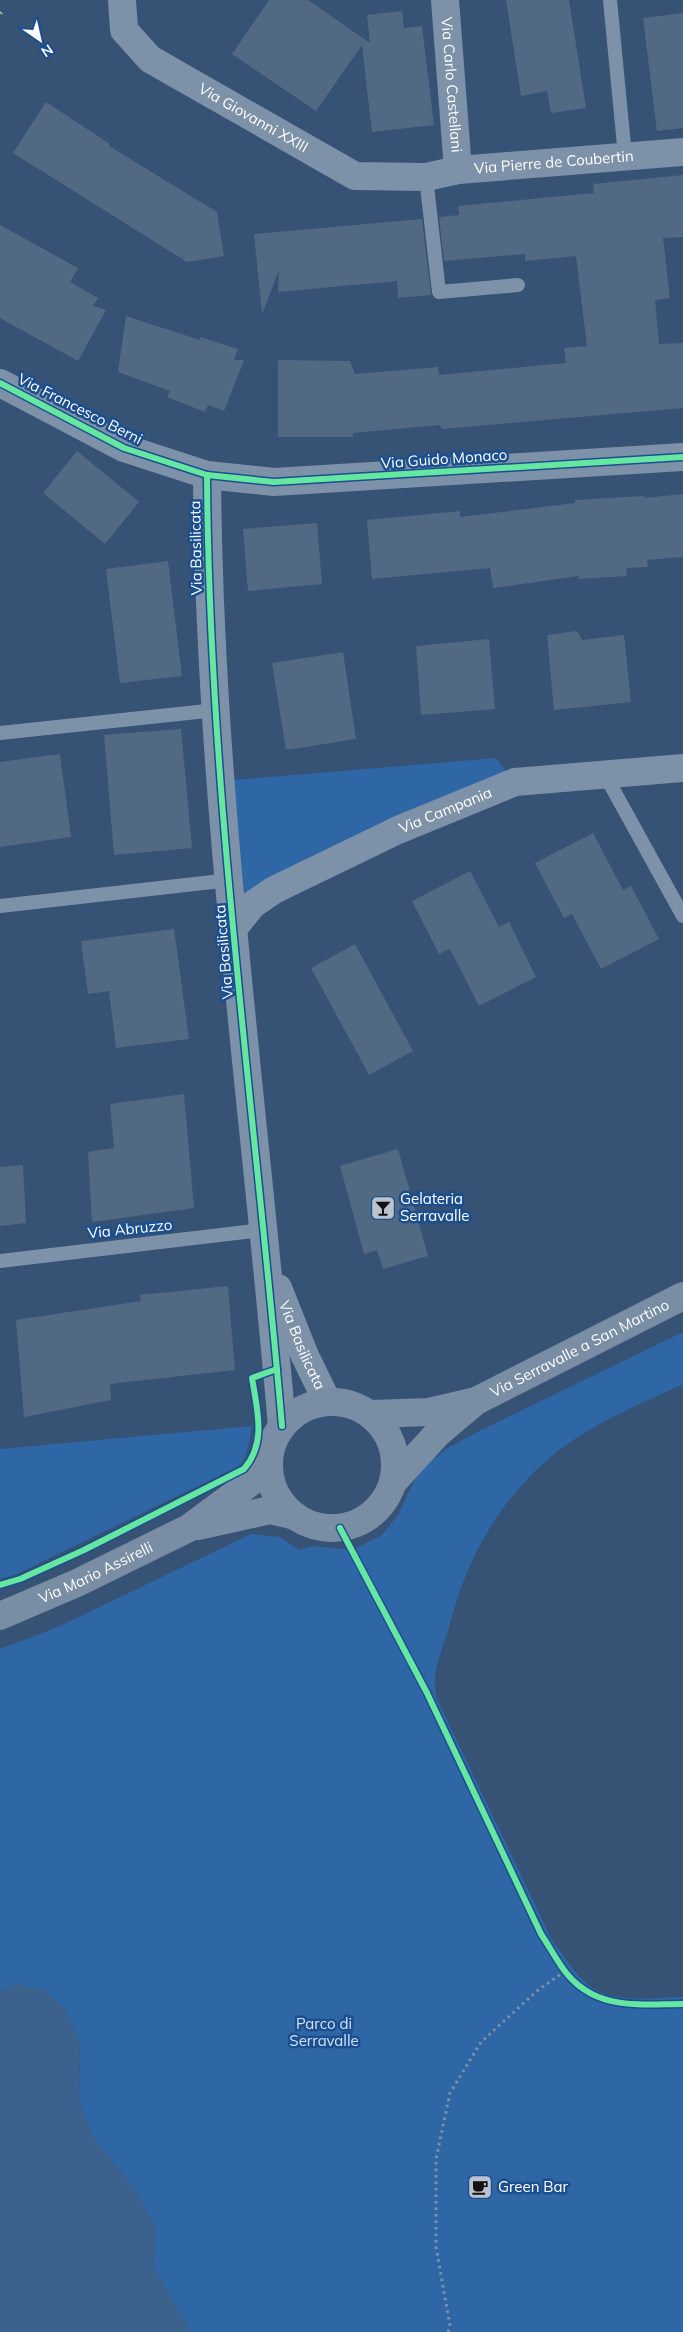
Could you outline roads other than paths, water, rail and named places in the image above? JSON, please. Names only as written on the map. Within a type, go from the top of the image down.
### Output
[{"type":"street","name":"Via Giovanni XXIII","points":[[122,0],[124,30],[150,59],[355,176],[426,178]]},
{"type":"street","name":"Via Carlo Castellani","points":[[445,0],[458,170]]},
{"type":"street","name":"Via Pierre de Coubertin","points":[[426,178],[458,170],[683,152]]},
{"type":"street","name":"Via Francesco Berni","points":[[0,383],[124,448],[207,475]]},
{"type":"street","name":"Via Guido Monaco","points":[[207,475],[274,482],[683,457]]},
{"type":"street","name":"Via Basilicata","points":[[207,475],[207,567],[216,710],[234,928],[282,1426]]},
{"type":"street","name":"Via Campania","points":[[234,928],[252,905],[274,890],[398,830],[515,782],[604,773],[683,768]]},
{"type":"street","name":"Via Basilicata","points":[[267,1261],[305,1356],[327,1401]]},
{"type":"street","name":"Via Serravalle a San Martino","points":[[476,1401],[683,1296]]},
{"type":"street","points":[[294,1516],[283,1505],[274,1490],[269,1475],[269,1458],[273,1441],[282,1426],[294,1414],[310,1405],[327,1401],[345,1402],[371,1414],[384,1427],[392,1444],[396,1462],[394,1481]]},
{"type":"street","points":[[371,1414],[429,1412],[476,1401]]},
{"type":"street","points":[[189,1528],[270,1510],[294,1516],[309,1524],[324,1528],[340,1528],[355,1524],[372,1514],[385,1499],[394,1481],[438,1433],[476,1401]]},
{"type":"street","points":[[189,1528],[255,1479],[269,1458]]},
{"type":"street","name":"Via Mario Assirelli","points":[[0,1616],[77,1583],[189,1528]]},
{"type":"lane","points":[[610,0],[625,156]]},
{"type":"lane","points":[[426,178],[439,292],[518,285]]},
{"type":"lane","points":[[0,733],[216,710]]},
{"type":"lane","points":[[604,773],[683,916]]},
{"type":"lane","points":[[0,906],[230,880]]},
{"type":"lane","name":"Via Abruzzo","points":[[0,1262],[264,1230]]},
{"type":"place","name":"Gelateria Serravalle","points":[[383,1208]]},
{"type":"place","name":"Green Bar","points":[[480,2187]]},
{"type":"park label","name":"Parco di Serravalle","points":[[324,2032]]}]
